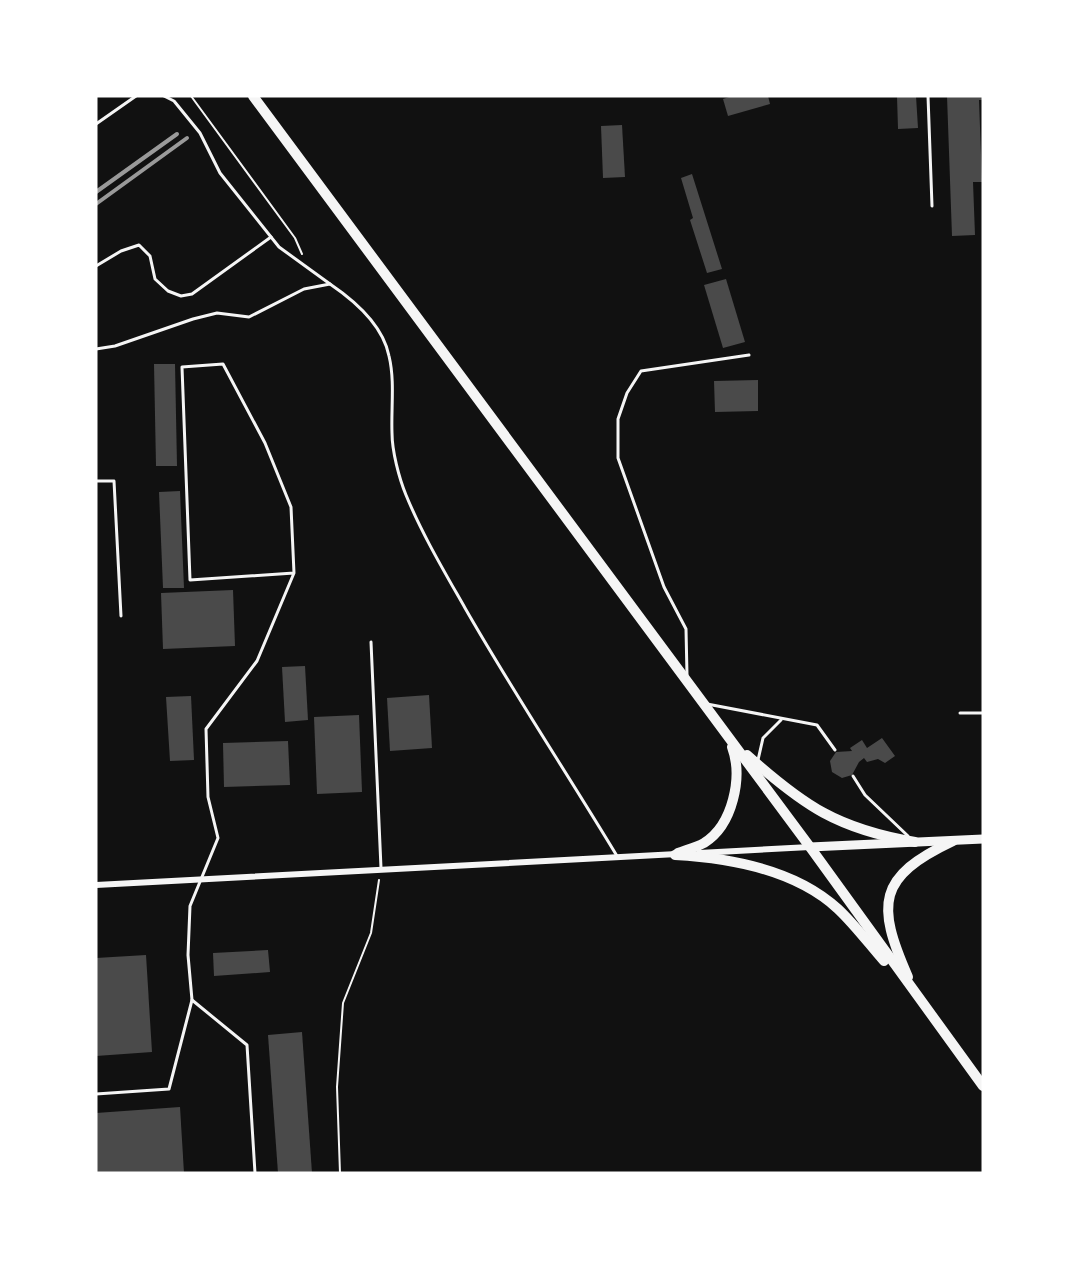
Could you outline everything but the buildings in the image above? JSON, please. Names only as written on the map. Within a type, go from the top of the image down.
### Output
[{"type":"main road","points":[[253,96],[810,847],[983,1086]]},
{"type":"main road","points":[[729,739],[797,798],[822,814],[867,833],[915,842]]},
{"type":"main road","points":[[675,855],[704,843],[720,828],[726,816],[736,777],[735,755],[729,739]]},
{"type":"main road","points":[[810,847],[983,839]]},
{"type":"main road","points":[[916,996],[891,937],[888,900],[899,875],[908,866],[953,841]]},
{"type":"main road","points":[[675,855],[736,860],[822,895],[854,925],[916,996]]},
{"type":"street","points":[[96,885],[381,868],[810,847]]},
{"type":"lane","points":[[96,124],[136,96]]},
{"type":"lane","points":[[164,96],[174,101],[200,133],[220,173],[279,247],[352,299],[375,326],[389,355],[393,397],[392,436],[405,493],[436,557],[511,687],[563,766],[617,856]]},
{"type":"lane","points":[[928,96],[932,206]]},
{"type":"lane","points":[[96,266],[121,251],[139,245],[150,256],[155,279],[168,291],[181,296],[192,294],[271,237]]},
{"type":"lane","points":[[96,349],[217,313],[249,317],[303,289],[330,284]]},
{"type":"lane","points":[[687,682],[686,629],[664,586],[618,458],[618,419],[627,393],[641,371],[749,355]]},
{"type":"lane","points":[[96,1094],[169,1089],[192,1000],[188,955],[190,906],[218,838],[208,797],[206,729],[257,662],[294,573],[291,507],[265,443],[223,364],[182,368],[190,580],[294,573]]},
{"type":"lane","points":[[96,482],[114,481],[121,616]]},
{"type":"lane","points":[[371,642],[381,868]]},
{"type":"lane","points":[[703,704],[818,725],[834,750]]},
{"type":"lane","points":[[960,713],[983,713]]},
{"type":"lane","points":[[757,764],[763,738],[781,719]]},
{"type":"lane","points":[[853,776],[865,795],[915,842]]},
{"type":"lane","points":[[192,1000],[247,1045],[255,1173]]},
{"type":"path","points":[[191,96],[295,238],[306,265]]},
{"type":"path","points":[[340,1173],[337,1087],[343,1003],[371,933],[381,868]]},
{"type":"railway","points":[[96,192],[177,134]]},
{"type":"railway","points":[[96,204],[187,138]]}]
